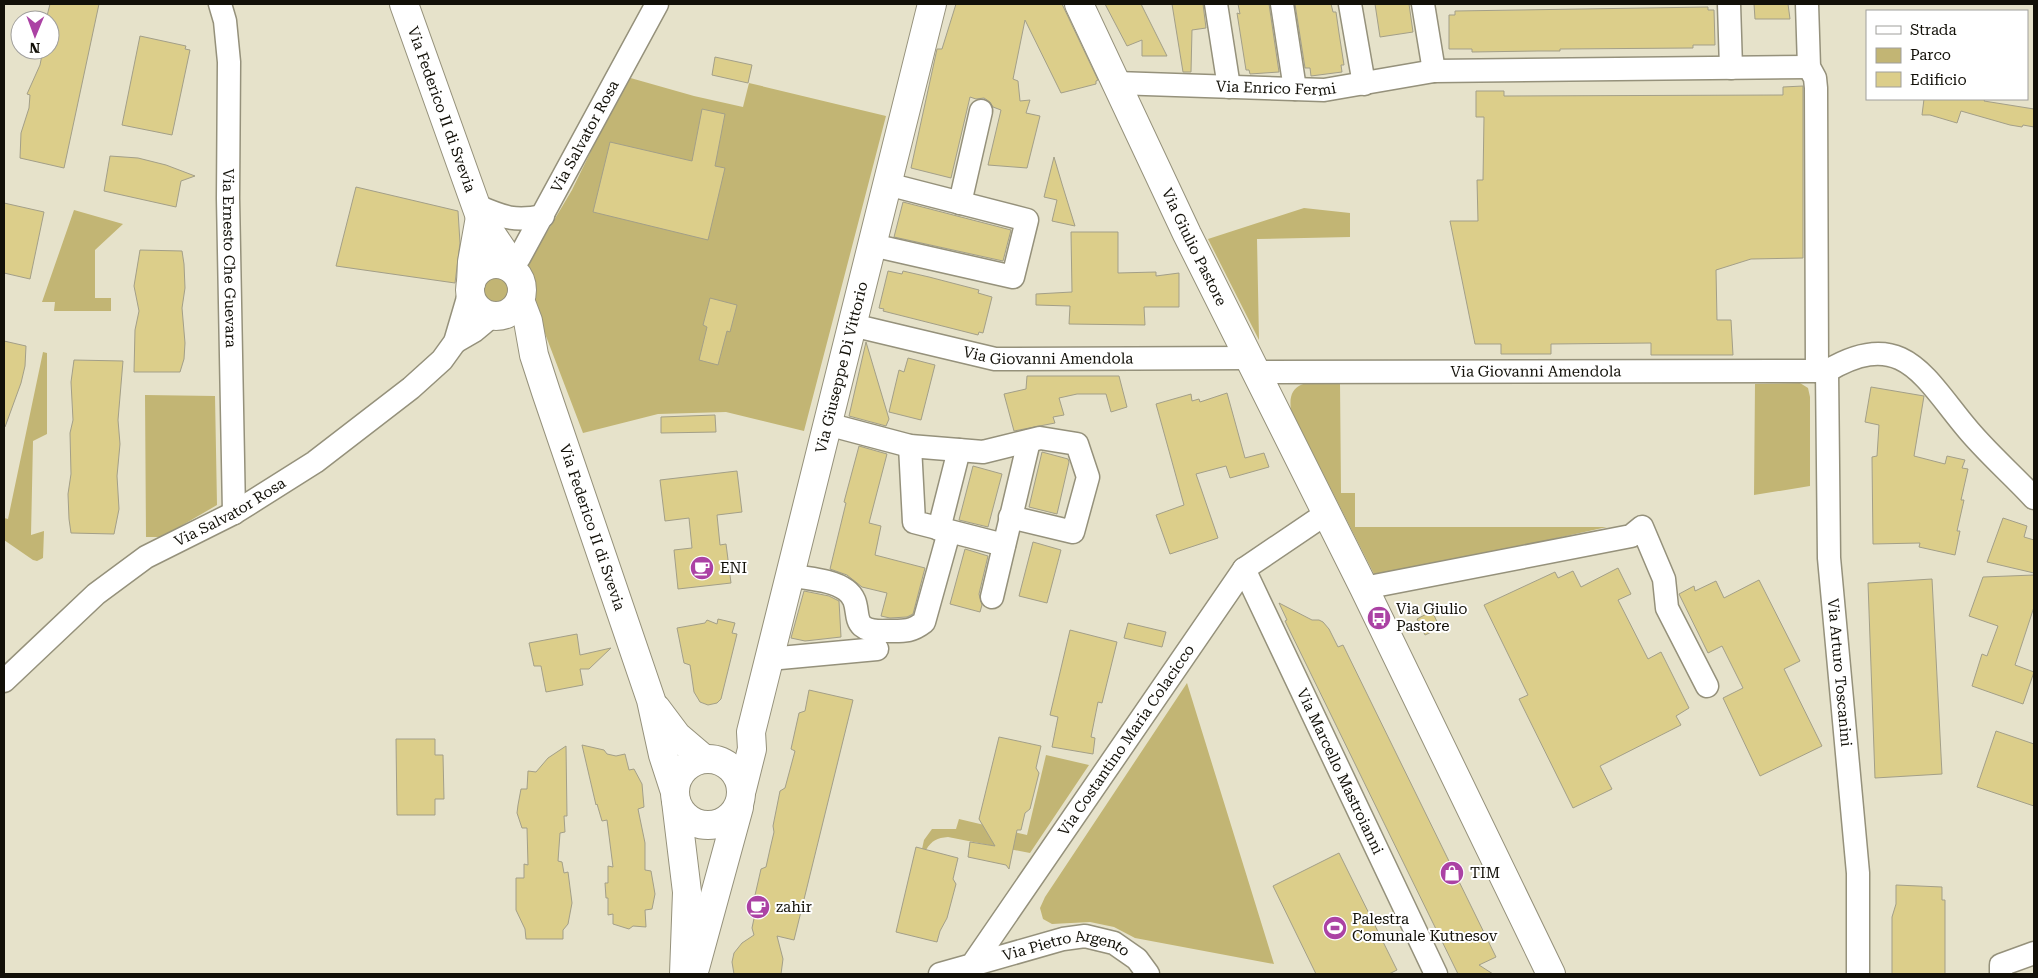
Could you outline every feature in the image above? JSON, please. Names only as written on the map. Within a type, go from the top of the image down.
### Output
[{"type":"main road","name":"Via Federico II di Svevia","points":[[404,4],[479,212],[504,254],[509,267]]},
{"type":"main road","name":"Via Giuseppe Di Vittorio","points":[[741,798],[752,749],[753,738],[751,732],[932,4]]},
{"type":"main road","name":"Via Giulio Pastore","points":[[1079,4],[1187,234],[1364,588],[1551,974]]},
{"type":"main road","points":[[479,212],[470,287],[477,307],[495,316],[515,332],[534,355]]},
{"type":"main road","points":[[470,287],[477,272],[482,268],[495,264],[509,267],[520,279],[523,291],[520,300],[511,312],[495,316]]},
{"type":"main road","points":[[520,300],[528,321],[534,355]]},
{"type":"main road","name":"Via Federico II di Svevia","points":[[534,355],[651,700],[663,755],[675,795],[687,892],[692,973]]},
{"type":"main road","name":"Via Federico II di Svevia","points":[[651,700],[678,736],[708,759]]},
{"type":"main road","points":[[708,759],[732,767],[738,777],[741,798],[730,818],[719,823],[708,824],[696,822],[682,813],[675,795],[676,780],[682,770],[696,761],[725,753],[743,736],[751,732]]},
{"type":"main road","name":"Via Federico II di Svevia","points":[[692,973],[741,798]]},
{"type":"street","name":"Via Ernesto Che Guevara","points":[[220,4],[225,21],[229,62],[228,198],[234,513]]},
{"type":"street","name":"Via Salvator Rosa","points":[[509,267],[519,258],[543,216],[657,4]]},
{"type":"street","points":[[1216,4],[1229,87]]},
{"type":"street","points":[[1282,4],[1295,89]]},
{"type":"street","points":[[1350,4],[1364,84]]},
{"type":"street","points":[[1422,4],[1434,71]]},
{"type":"street","points":[[1729,4],[1731,68]]},
{"type":"street","points":[[1808,4],[1808,67]]},
{"type":"street","name":"Via Enrico Fermi","points":[[1116,83],[1324,90],[1434,71],[1808,67]]},
{"type":"street","name":"Via Arturo Toscanini","points":[[1808,67],[1815,78],[1816,88],[1822,371],[1829,558],[1858,873],[1858,974]]},
{"type":"street","points":[[960,203],[981,111]]},
{"type":"street","points":[[872,245],[1013,277],[1027,220],[887,184]]},
{"type":"street","points":[[479,212],[524,220],[543,216]]},
{"type":"street","points":[[455,342],[470,287]]},
{"type":"street","points":[[455,342],[495,316]]},
{"type":"street","name":"Via Giovanni Amendola","points":[[852,325],[995,359],[1252,365],[1822,371]]},
{"type":"street","name":"Via Salvator Rosa","points":[[4,681],[96,594],[146,557],[234,513],[315,462],[430,372],[455,342]]},
{"type":"street","points":[[1822,371],[1863,354],[1886,354],[1909,363],[1926,376],[1974,436],[2034,498]]},
{"type":"street","points":[[828,424],[910,446],[983,452],[1040,438],[1077,444],[1088,477],[1073,532],[1010,517]]},
{"type":"street","points":[[992,598],[1029,441]]},
{"type":"street","points":[[910,446],[914,522],[944,531],[1004,544]]},
{"type":"street","points":[[790,575],[837,585],[847,591],[854,600],[858,618],[864,629],[872,632],[913,630],[924,622],[959,450]]},
{"type":"street","name":"Via Costantino Maria Colacicco","points":[[972,965],[1244,569],[1327,513]]},
{"type":"street","points":[[1364,588],[1630,536],[1642,528],[1664,580],[1667,608],[1706,686]]},
{"type":"street","name":"Via Marcello Mastroianni","points":[[1244,569],[1436,974]]},
{"type":"street","points":[[769,659],[877,649]]},
{"type":"street","name":"Via Pietro Argento","points":[[972,965],[1063,939],[1085,936],[1114,943],[1137,959],[1148,974]]},
{"type":"street","points":[[2001,974],[2001,964],[2034,953]]},
{"type":"street","points":[[940,974],[972,965]]},
{"type":"green space","points":[[627,77],[694,96],[743,107],[749,83],[886,116],[804,431],[726,412],[658,414],[583,433],[536,310],[532,281],[525,269],[572,190]]},
{"type":"green space","points":[[1304,208],[1350,213],[1350,237],[1257,239],[1259,340],[1208,239]]},
{"type":"green space","points":[[74,210],[123,224],[95,250],[95,298],[111,298],[111,311],[54,311],[55,302],[42,302]]},
{"type":"green space","points":[[497,277],[506,281],[510,290],[506,299],[497,303],[488,299],[484,290],[488,281]]},
{"type":"green space","points":[[43,352],[47,353],[47,434],[33,441],[31,535],[44,531],[43,558],[37,561],[4,540],[4,518],[8,519]]},
{"type":"green space","points":[[1313,382],[1340,382],[1341,493],[1355,493],[1355,527],[1607,527],[1376,578],[1291,410],[1293,391],[1298,386]]},
{"type":"green space","points":[[1800,383],[1808,388],[1810,397],[1810,486],[1754,495],[1755,384]]},
{"type":"green space","points":[[145,395],[215,396],[217,505],[162,537],[146,537]]},
{"type":"green space","points":[[1187,683],[1274,964],[1135,938],[1114,927],[1090,922],[1052,924],[1043,919],[1040,908],[1045,897]]},
{"type":"green space","points":[[1046,755],[1089,765],[1030,853],[948,837],[935,840],[926,850],[922,849],[924,840],[932,829],[956,829],[959,819],[1027,835]]},
{"type":"building","points":[[50,4],[99,4],[64,168],[20,158],[21,133],[29,108],[30,95],[27,94],[41,60],[60,60],[60,10],[48,10]]},
{"type":"building","points":[[956,4],[1062,4],[1098,80],[1096,84],[1061,93],[1025,20],[1013,79],[1018,81],[1020,101],[1030,100],[1026,113],[1040,116],[1027,168],[988,165],[1001,110],[993,107],[984,98],[976,99],[970,97],[951,178],[911,168],[937,49],[942,49]]},
{"type":"building","points":[[1105,4],[1141,4],[1167,56],[1142,56],[1142,40],[1127,46]]},
{"type":"building","points":[[1172,4],[1203,4],[1206,28],[1192,30],[1191,72],[1183,72]]},
{"type":"building","points":[[1238,4],[1269,4],[1279,72],[1250,74],[1249,70],[1246,70],[1237,13],[1240,14]]},
{"type":"building","points":[[1295,4],[1331,4],[1333,12],[1336,12],[1344,65],[1341,65],[1342,72],[1311,76],[1310,68],[1305,68]]},
{"type":"building","points":[[1375,4],[1409,4],[1413,32],[1380,37]]},
{"type":"building","points":[[1754,4],[1788,4],[1790,19],[1755,19]]},
{"type":"building","points":[[1708,7],[1708,10],[1714,10],[1715,45],[1693,45],[1693,48],[1560,49],[1560,51],[1472,52],[1472,49],[1449,49],[1449,15],[1455,15],[1455,11]]},
{"type":"building","points":[[140,36],[186,46],[185,49],[190,50],[172,135],[122,125]]},
{"type":"building","points":[[715,57],[752,65],[748,83],[712,75]]},
{"type":"building","points":[[1803,86],[1803,258],[1751,259],[1716,270],[1717,320],[1731,320],[1733,355],[1651,355],[1651,343],[1551,344],[1551,354],[1501,354],[1501,344],[1475,344],[1450,221],[1478,221],[1477,180],[1483,180],[1484,117],[1476,117],[1476,91],[1504,91],[1504,96],[1783,95],[1783,87]]},
{"type":"building","points":[[1924,100],[1984,100],[2034,109],[2034,127],[2010,125],[1961,111],[1957,123],[1930,115],[1922,115]]},
{"type":"building","points":[[702,109],[725,114],[715,166],[725,168],[708,240],[593,212],[610,142],[692,161]]},
{"type":"building","points":[[110,156],[138,158],[166,165],[195,176],[181,181],[176,207],[104,191]]},
{"type":"building","points":[[1054,157],[1075,226],[1052,221],[1057,200],[1044,197]]},
{"type":"building","points":[[356,187],[458,211],[460,243],[455,283],[336,266]]},
{"type":"building","points":[[903,202],[1011,230],[1003,261],[894,237]]},
{"type":"building","points":[[4,203],[44,212],[30,279],[4,273]]},
{"type":"building","points":[[1071,232],[1118,232],[1118,273],[1156,272],[1156,276],[1179,273],[1179,307],[1144,307],[1145,325],[1069,324],[1070,306],[1036,305],[1036,294],[1072,292]]},
{"type":"building","points":[[140,250],[182,251],[185,288],[182,308],[185,343],[184,359],[180,372],[134,372],[135,330],[139,311],[134,286]]},
{"type":"building","points":[[888,271],[902,274],[903,271],[929,277],[979,290],[978,293],[992,297],[983,333],[979,332],[978,335],[883,311],[884,309],[879,308]]},
{"type":"building","points":[[710,298],[737,305],[730,332],[727,331],[718,365],[699,360],[707,327],[703,325]]},
{"type":"building","points":[[4,341],[26,346],[25,366],[21,383],[5,427],[4,426]]},
{"type":"building","points":[[866,342],[889,419],[886,426],[849,416]]},
{"type":"building","points":[[908,358],[935,365],[921,420],[889,412],[899,370],[904,372]]},
{"type":"building","points":[[74,360],[123,361],[118,420],[120,444],[117,476],[119,509],[114,534],[71,533],[68,494],[71,474],[70,433],[73,420],[71,382]]},
{"type":"building","points":[[1027,376],[1119,376],[1127,407],[1111,412],[1106,394],[1077,394],[1059,398],[1064,415],[1053,417],[1055,423],[1014,431],[1004,394],[1026,389]]},
{"type":"building","points":[[1871,387],[1924,396],[1914,456],[1945,464],[1947,456],[1965,460],[1962,468],[1968,469],[1961,500],[1964,500],[1957,531],[1960,531],[1955,555],[1919,547],[1920,543],[1873,544],[1872,457],[1877,456],[1879,425],[1865,422]]},
{"type":"building","points":[[1227,393],[1245,458],[1264,453],[1269,467],[1230,478],[1226,466],[1196,474],[1218,538],[1170,554],[1156,515],[1184,505],[1156,404],[1191,394],[1192,401],[1199,399],[1200,402]]},
{"type":"building","points":[[715,415],[716,432],[661,433],[661,417]]},
{"type":"building","points":[[859,446],[887,454],[869,523],[881,526],[875,555],[925,568],[913,614],[907,617],[890,618],[881,616],[887,593],[862,587],[847,575],[830,569],[846,503],[844,502]]},
{"type":"building","points":[[1042,452],[1068,459],[1069,462],[1057,514],[1029,507]]},
{"type":"building","points":[[973,466],[1002,474],[988,527],[959,520]]},
{"type":"building","points":[[737,471],[742,512],[717,515],[720,545],[726,544],[731,583],[678,589],[674,550],[692,548],[689,518],[665,521],[660,480]]},
{"type":"building","points":[[2003,518],[2027,526],[2024,537],[2034,540],[2034,573],[1987,562]]},
{"type":"building","points":[[1033,542],[1061,550],[1047,603],[1019,596]]},
{"type":"building","points":[[965,549],[988,556],[979,594],[982,605],[980,612],[950,604]]},
{"type":"building","points":[[1618,568],[1631,594],[1618,600],[1648,659],[1661,652],[1689,708],[1676,716],[1681,725],[1600,766],[1612,789],[1573,808],[1519,699],[1528,695],[1484,605],[1555,572],[1558,578],[1573,571],[1581,587]]},
{"type":"building","points":[[2034,575],[2034,607],[2015,665],[2034,672],[2023,704],[1972,686],[1982,654],[1987,656],[1998,626],[1969,616],[1983,577]]},
{"type":"building","points":[[1932,579],[1942,774],[1875,778],[1868,583]]},
{"type":"building","points":[[1759,580],[1800,661],[1784,669],[1822,746],[1760,776],[1723,698],[1743,688],[1722,646],[1708,653],[1679,594],[1694,586],[1695,591],[1716,581],[1724,598]]},
{"type":"building","points":[[804,591],[829,596],[839,601],[841,637],[805,641],[791,638]]},
{"type":"building","points":[[1279,603],[1312,620],[1323,622],[1329,629],[1338,647],[1343,645],[1496,957],[1479,965],[1493,974],[1458,974],[1285,621],[1287,620]]},
{"type":"building","points":[[1432,611],[1440,628],[1425,635],[1417,619]]},
{"type":"building","points":[[718,619],[735,623],[732,633],[737,634],[721,699],[717,703],[708,705],[700,702],[694,692],[690,665],[684,663],[677,628],[705,623],[707,620],[717,624]]},
{"type":"building","points":[[1128,623],[1166,632],[1162,647],[1124,638]]},
{"type":"building","points":[[1070,630],[1117,642],[1102,703],[1098,702],[1091,737],[1095,738],[1093,754],[1052,747],[1058,717],[1050,715]]},
{"type":"building","points":[[577,634],[580,655],[611,648],[589,669],[580,669],[583,685],[546,692],[541,666],[534,666],[529,643]]},
{"type":"building","points":[[809,690],[853,700],[794,940],[777,936],[783,959],[781,974],[734,974],[732,962],[734,953],[742,943],[754,935],[752,928],[756,909],[753,904],[761,869],[766,867],[774,832],[773,826],[780,791],[785,788],[795,751],[791,749],[799,713],[805,711]]},
{"type":"building","points":[[1996,731],[2034,744],[2034,806],[1977,787]]},
{"type":"building","points":[[999,737],[1041,746],[1036,768],[1039,773],[1030,809],[1025,813],[1021,830],[1017,830],[1009,869],[1006,865],[968,857],[970,842],[995,846],[979,819]]},
{"type":"building","points":[[396,739],[435,739],[435,755],[443,755],[444,799],[435,799],[435,815],[397,815]]},
{"type":"building","points":[[582,745],[604,750],[607,754],[616,756],[625,754],[629,770],[634,769],[642,784],[644,807],[638,809],[645,843],[645,870],[651,871],[655,894],[652,909],[645,910],[646,927],[633,926],[629,929],[613,924],[613,914],[608,915],[608,898],[606,898],[605,883],[608,883],[608,866],[613,867],[607,820],[602,821],[596,805]]},
{"type":"building","points":[[566,746],[567,816],[564,816],[565,832],[560,833],[558,861],[562,862],[564,873],[568,872],[572,903],[568,924],[563,930],[563,939],[526,939],[525,929],[516,910],[516,878],[524,878],[524,864],[528,865],[527,828],[522,828],[517,813],[521,789],[527,789],[528,771],[536,772],[548,758]]},
{"type":"building","points":[[916,847],[958,858],[953,879],[956,884],[947,918],[937,942],[896,932]]},
{"type":"building","name":"Palestra Comunale Kutnesov","points":[[1339,853],[1397,970],[1389,974],[1316,974],[1273,886]]},
{"type":"building","points":[[1896,885],[1942,887],[1942,900],[1945,900],[1945,974],[1892,974],[1892,917],[1896,904]]},
{"type":"place","name":"ENI","points":[[702,568]]},
{"type":"place","name":"Via Giulio Pastore","points":[[1379,618]]},
{"type":"place","name":"TIM","points":[[1452,873]]},
{"type":"place","name":"zahir","points":[[758,907]]},
{"type":"place","name":"Palestra Comunale Kutnesov","points":[[1335,928]]}]
